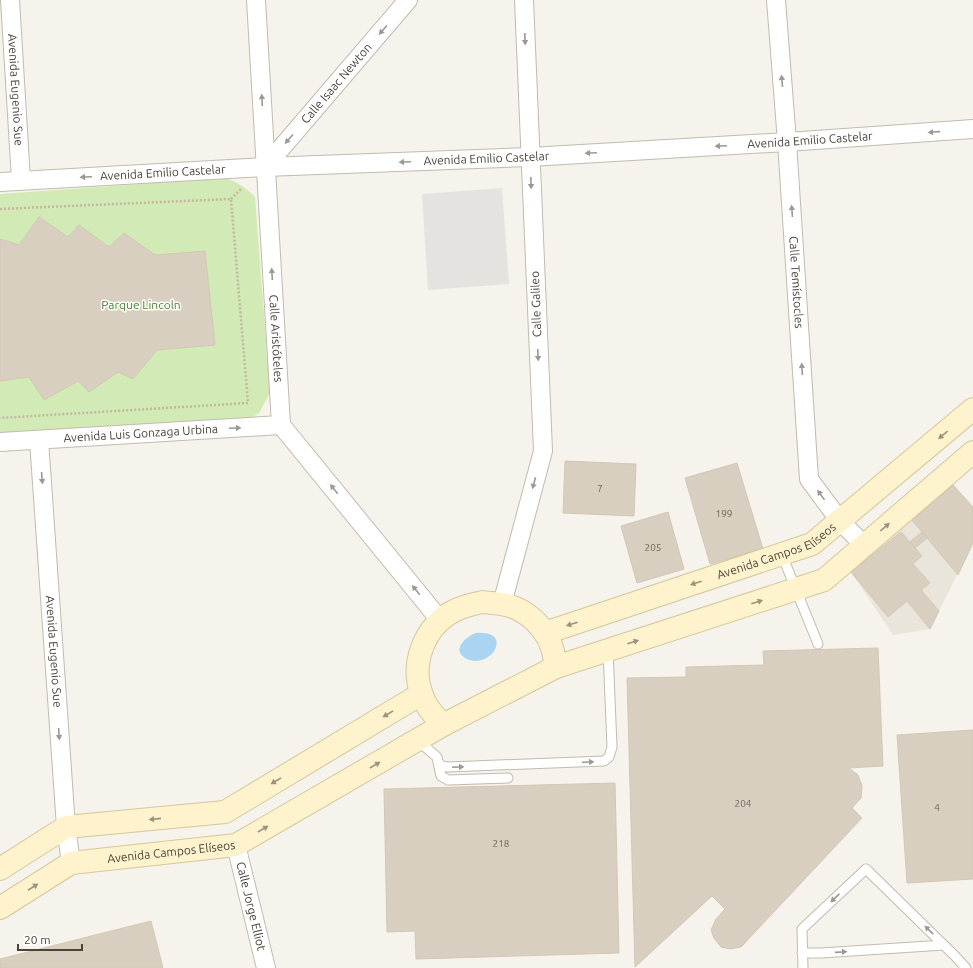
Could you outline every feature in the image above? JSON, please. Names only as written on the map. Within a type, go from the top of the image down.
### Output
[{"type":"street","name":"Avenida Eugenio Sue","points":[[10,0],[21,180]]},
{"type":"street","name":"Calle Aristóteles","points":[[256,0],[281,425]]},
{"type":"street","name":"Calle Isaac Newton","points":[[265,167],[408,0]]},
{"type":"street","name":"Calle Galileo","points":[[502,604],[542,451],[524,0]]},
{"type":"street","name":"Calle Temístocles","points":[[776,0],[787,142],[809,479],[840,521],[864,545]]},
{"type":"street","name":"Avenida Emilio Castelar","points":[[0,182],[265,167],[530,157],[787,142],[973,129]]},
{"type":"street","name":"Avenida Campos Elíseos","points":[[545,633],[812,544],[973,410]]},
{"type":"street","points":[[281,425],[440,620]]},
{"type":"street","name":"Avenida Luis Gonzaga Urbina","points":[[0,442],[281,425]]},
{"type":"street","name":"Avenida Eugenio Sue","points":[[39,440],[66,828],[71,863]]},
{"type":"street","points":[[556,667],[553,652],[545,633],[527,615],[515,608],[502,604],[483,602],[468,605],[453,611],[440,620],[422,645],[418,660],[418,676],[421,694],[426,705],[443,725],[556,667],[824,580],[973,452]]},
{"type":"street","points":[[0,869],[66,828],[225,812],[421,694]]},
{"type":"street","name":"Avenida Campos Elíseos","points":[[0,908],[71,863],[236,845],[443,725]]},
{"type":"street","name":"Calle Jorge Elliot","points":[[236,845],[266,968]]},
{"type":"lane","points":[[782,555],[818,644]]},
{"type":"lane","points":[[438,762],[442,766],[448,767],[604,761],[609,757],[612,747],[608,650]]},
{"type":"lane","points":[[417,740],[436,757],[441,776],[448,780],[508,778]]},
{"type":"lane","points":[[803,968],[802,929],[866,869],[966,968]]},
{"type":"lane","points":[[802,952],[821,953],[944,945]]},
{"type":"path","points":[[0,209],[231,199],[248,403],[0,418]]},
{"type":"shaded area","points":[[502,188],[509,284],[428,290],[422,194]]},
{"type":"shaded area","points":[[953,485],[973,507],[973,543],[930,629],[893,635],[851,572]]},
{"type":"green space","name":"Parque Lincoln","points":[[225,178],[242,186],[255,197],[270,393],[259,413],[251,418],[0,435],[0,194]]},
{"type":"water","points":[[476,633],[488,634],[494,637],[497,643],[491,655],[476,661],[462,656],[459,648],[464,641]]},
{"type":"building","points":[[39,217],[68,237],[79,225],[109,247],[124,233],[155,255],[205,251],[215,345],[157,350],[133,379],[118,372],[89,392],[78,381],[44,400],[29,377],[0,381],[0,239],[19,245]]},
{"type":"building","points":[[565,461],[636,464],[634,516],[563,513]]},
{"type":"building","points":[[737,463],[763,549],[710,564],[685,478]]},
{"type":"building","points":[[953,485],[973,507],[973,543],[958,575],[912,520]]},
{"type":"building","points":[[668,512],[684,569],[637,583],[621,526]]},
{"type":"building","points":[[901,532],[922,556],[913,564],[930,583],[921,590],[939,611],[930,629],[907,601],[888,617],[851,572]]},
{"type":"building","points":[[922,532],[927,538],[915,548],[910,542]]},
{"type":"building","points":[[878,648],[883,766],[849,768],[858,775],[862,786],[861,798],[852,808],[862,818],[741,947],[730,949],[721,947],[714,938],[711,930],[716,919],[725,909],[712,896],[635,967],[627,678],[686,677],[686,667],[764,665],[763,651]]},
{"type":"building","points":[[973,730],[973,879],[907,883],[897,735]]},
{"type":"building","points":[[615,783],[619,953],[416,959],[415,931],[387,932],[384,789]]},
{"type":"building","points":[[151,921],[163,968],[0,968],[0,959]]}]
